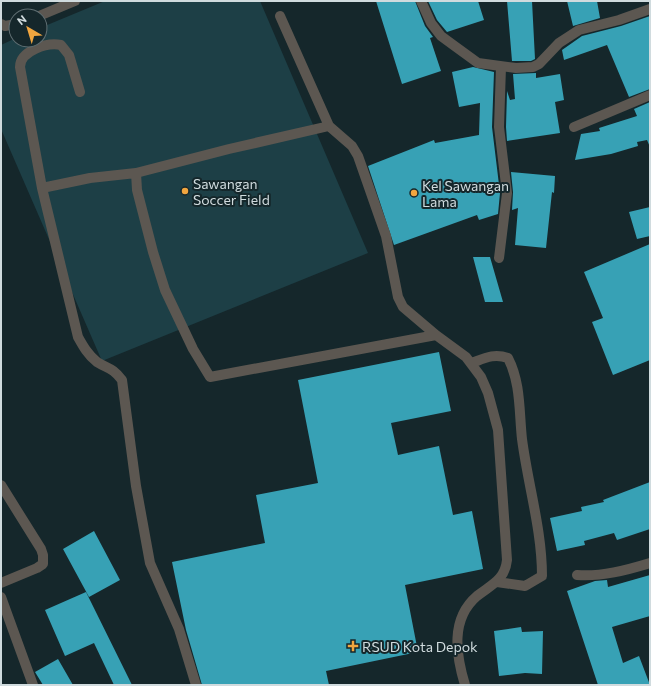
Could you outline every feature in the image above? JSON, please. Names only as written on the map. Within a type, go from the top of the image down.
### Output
[{"type":"street","points":[[48,12],[75,1]]},
{"type":"street","points":[[421,1],[431,23],[441,36],[478,63],[502,67],[533,68],[539,64],[559,43],[579,30],[619,20],[650,9]]},
{"type":"street","points":[[280,16],[330,126],[352,146],[358,156],[386,236],[398,297],[402,307],[436,335],[455,347],[472,363],[488,394],[498,430],[507,560],[506,569],[497,582],[470,603],[460,618],[457,638],[465,685]]},
{"type":"street","points":[[80,92],[69,55],[61,45],[54,44],[40,48],[28,53],[22,59],[20,67],[42,188],[78,337],[85,351],[97,362],[115,371],[122,380],[136,486],[150,563],[166,603],[179,629],[196,685]]},
{"type":"street","points":[[499,258],[507,193],[499,127],[502,67]]},
{"type":"street","points":[[574,127],[650,95]]},
{"type":"street","points":[[42,188],[90,178],[136,173],[229,149],[330,126]]},
{"type":"street","points":[[136,173],[137,190],[153,252],[165,290],[193,349],[210,377],[436,335]]},
{"type":"street","points":[[472,363],[492,355],[500,355],[508,358],[516,376],[522,440],[542,552],[542,576],[525,586],[497,582]]},
{"type":"street","points":[[1,486],[41,549],[44,560],[37,568],[1,583]]},
{"type":"street","points":[[577,576],[620,572],[650,563]]},
{"type":"street","points":[[1,598],[33,685]]},
{"type":"shaded area","name":"Sawangan Soccer Field","points":[[105,1],[260,1],[368,253],[102,361],[1,129],[1,45],[8,42],[8,48],[48,48],[48,25]]},
{"type":"building","points":[[376,1],[415,1],[425,26],[433,37],[430,38],[441,71],[402,84]]},
{"type":"building","points":[[428,1],[478,1],[484,20],[447,32],[437,20]]},
{"type":"building","points":[[507,1],[532,1],[535,59],[531,61],[512,61]]},
{"type":"building","points":[[567,1],[597,1],[600,18],[573,26]]},
{"type":"building","points":[[650,16],[650,89],[629,97],[607,45],[564,60],[562,50],[582,36],[621,26]]},
{"type":"building","points":[[473,67],[494,72],[492,127],[500,193],[498,214],[479,220],[477,215],[394,245],[368,166],[434,140],[435,143],[479,135],[480,103],[459,107],[452,72]]},
{"type":"building","points":[[536,73],[536,78],[560,74],[564,100],[555,102],[560,133],[507,141],[507,91],[510,100],[515,99],[513,74]]},
{"type":"building","points":[[650,102],[650,147],[647,140],[637,142],[638,146],[611,154],[575,160],[581,134],[600,131],[599,128],[637,116],[634,109]]},
{"type":"building","points":[[511,172],[555,176],[546,248],[515,245],[518,208],[512,210],[513,192]]},
{"type":"building","points":[[650,207],[650,236],[637,239],[629,212]]},
{"type":"building","points":[[650,244],[650,360],[613,375],[592,322],[603,318],[584,272]]},
{"type":"building","points":[[473,257],[490,257],[503,302],[485,302]]},
{"type":"building","points":[[439,352],[451,411],[391,423],[398,455],[439,446],[453,515],[472,511],[483,569],[405,585],[418,652],[326,671],[329,685],[202,685],[186,630],[172,562],[265,543],[256,495],[318,483],[298,380]]},
{"type":"building","points":[[650,482],[650,529],[617,540],[614,533],[584,541],[585,545],[557,551],[550,518],[582,511],[581,507],[604,502],[603,500]]},
{"type":"building","points":[[94,531],[120,580],[89,597],[63,549]]},
{"type":"building","points":[[650,575],[650,616],[612,627],[623,663],[639,656],[650,685],[598,685],[567,591],[595,581],[607,580],[608,587]]},
{"type":"building","points":[[86,592],[132,685],[114,685],[94,643],[65,656],[45,610]]},
{"type":"building","points":[[521,627],[522,632],[543,631],[542,674],[525,673],[499,676],[494,631]]},
{"type":"building","points":[[58,659],[73,685],[43,685],[35,672]]},
{"type":"place","name":"Sawangan Soccer Field","points":[[185,191]]},
{"type":"place","name":"Kel Sawangan Lama","points":[[414,193]]},
{"type":"place","name":"RSUD Kota Depok","points":[[353,646]]}]
